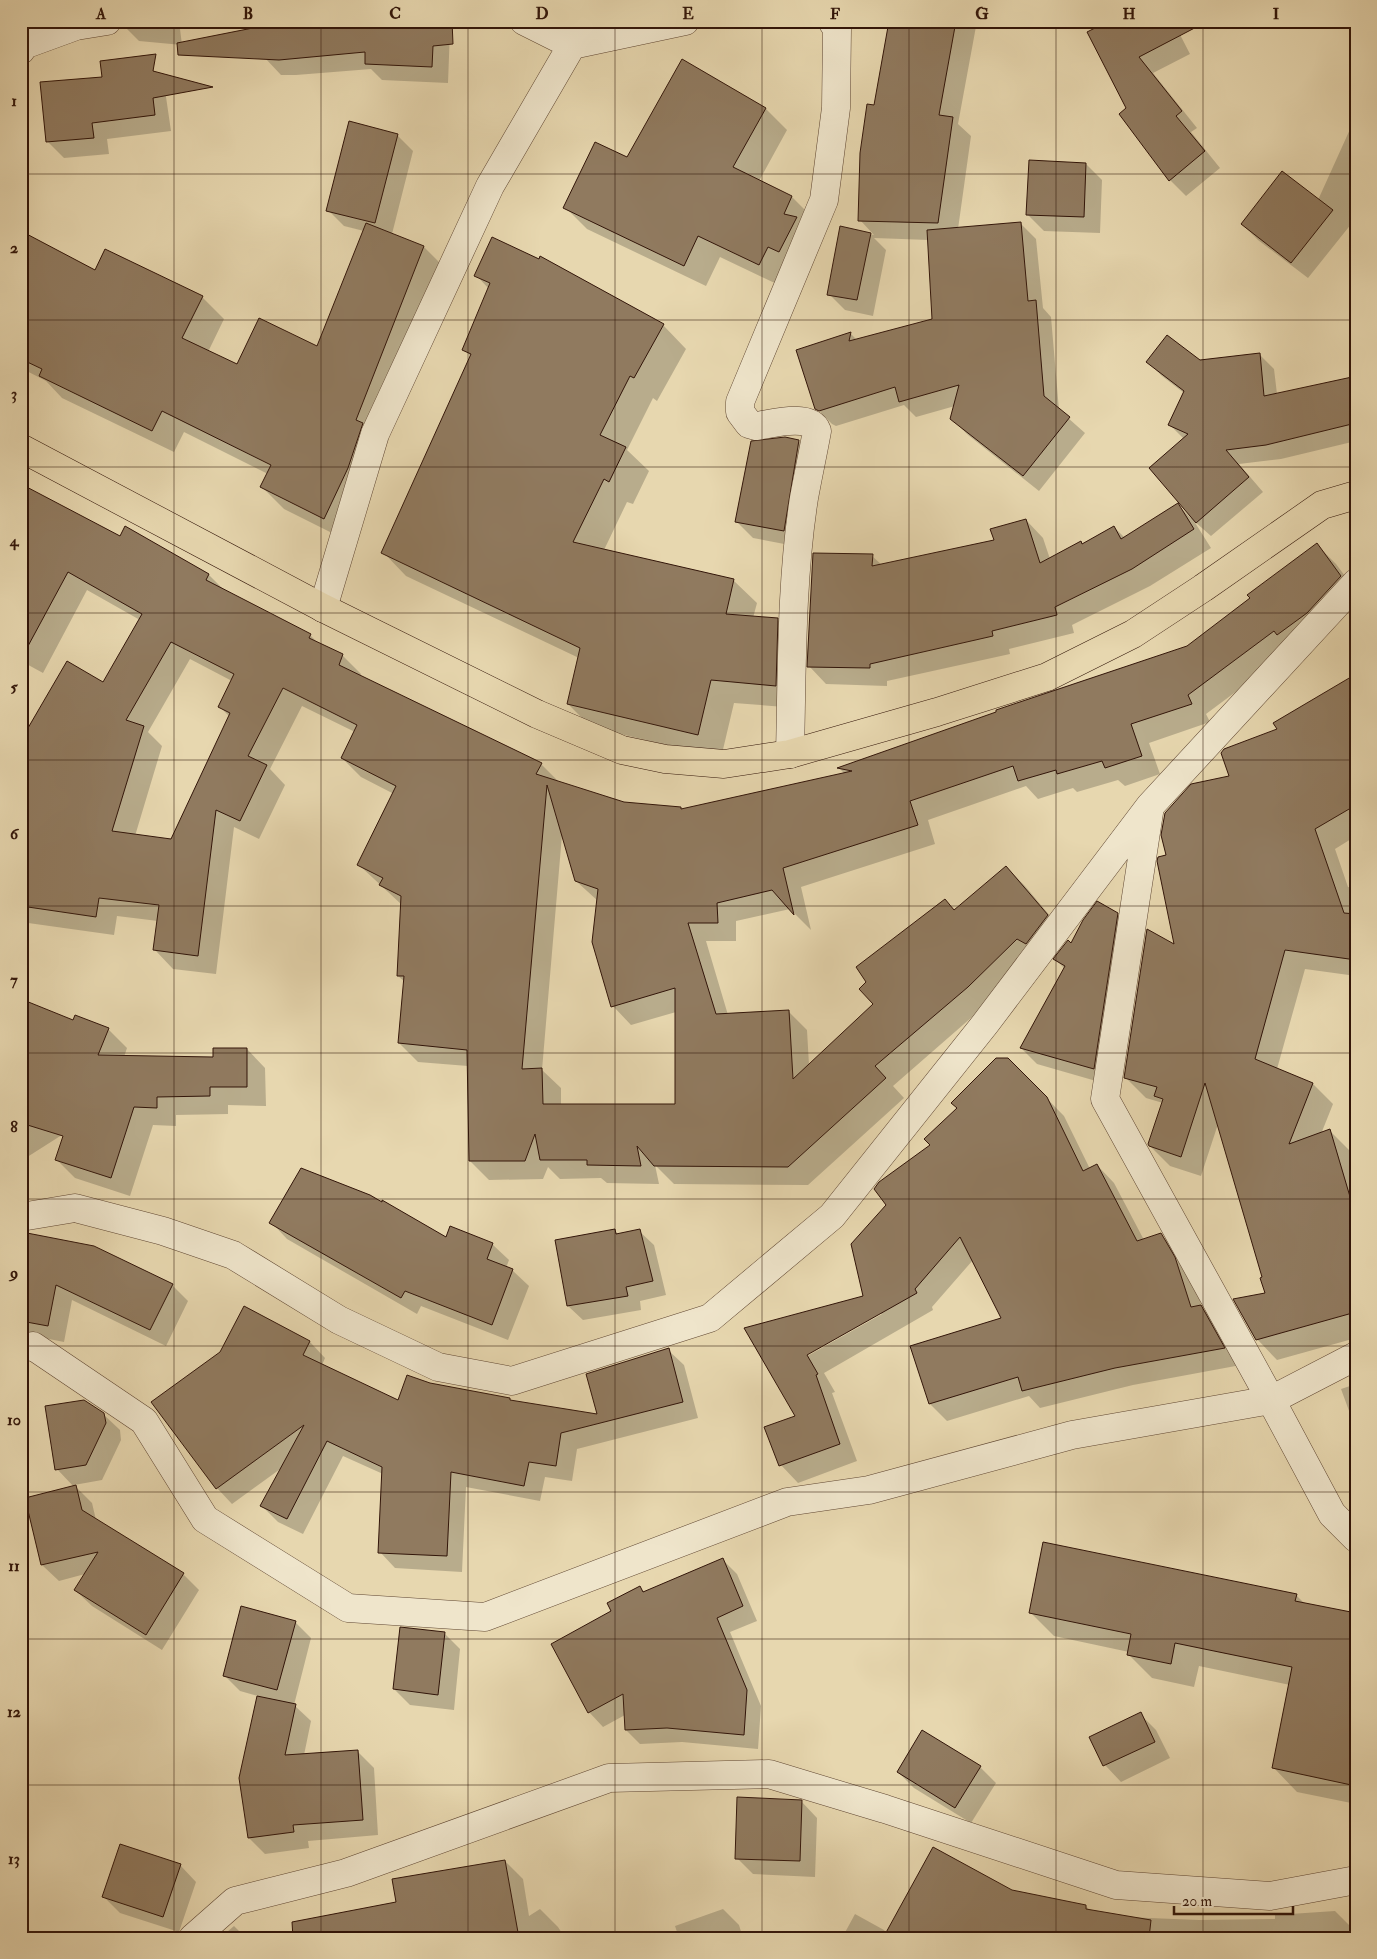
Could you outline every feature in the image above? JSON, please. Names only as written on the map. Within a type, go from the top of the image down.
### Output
[{"type":"highway","points":[[21,448],[323,608],[537,714],[622,750],[665,759],[724,764],[790,754],[937,712],[1047,677],[1133,634],[1322,505],[1356,496]]},
{"type":"street","points":[[21,50],[24,45],[76,24],[107,21]]},
{"type":"street","points":[[524,21],[573,33],[685,21]]},
{"type":"street","points":[[790,754],[791,653],[797,571],[804,500],[818,431],[813,424],[803,420],[756,426],[749,424],[740,412],[740,402],[824,200],[836,108],[837,29],[832,21]]},
{"type":"street","points":[[323,608],[376,434],[490,186],[573,33]]},
{"type":"street","points":[[21,1216],[75,1208],[163,1231],[233,1255],[338,1320],[438,1367],[512,1381],[710,1318],[832,1216],[985,1024],[1150,806],[1356,583]]},
{"type":"street","points":[[1150,806],[1105,1099],[1272,1400],[1332,1514],[1356,1538]]},
{"type":"street","points":[[21,1348],[33,1346],[144,1421],[205,1519],[348,1608],[486,1617],[788,1502],[869,1490],[1072,1434],[1272,1400],[1356,1356]]},
{"type":"street","points":[[193,1938],[235,1901],[346,1873],[609,1778],[769,1774],[885,1809],[1116,1885],[1270,1896],[1356,1880]]},
{"type":"building","points":[[273,21],[452,21],[453,44],[433,46],[432,67],[365,64],[365,52],[279,60],[178,55],[177,43],[273,24]]},
{"type":"building","points":[[889,21],[956,21],[939,115],[953,117],[938,223],[858,221],[860,153],[867,104],[874,105]]},
{"type":"building","points":[[1109,21],[1208,21],[1139,57],[1182,111],[1176,116],[1205,151],[1169,181],[1119,114],[1126,108],[1087,32]]},
{"type":"building","points":[[156,54],[153,71],[213,87],[153,98],[155,115],[92,123],[94,138],[46,142],[40,82],[102,77],[100,61]]},
{"type":"building","points":[[682,59],[766,108],[733,167],[792,196],[784,214],[797,217],[779,252],[768,247],[759,265],[698,236],[684,266],[563,208],[595,142],[627,157]]},
{"type":"building","points":[[349,121],[398,134],[375,223],[326,211]]},
{"type":"building","points":[[1029,160],[1086,163],[1084,217],[1026,215]]},
{"type":"building","points":[[1282,171],[1333,210],[1291,263],[1241,224]]},
{"type":"building","points":[[1021,222],[1028,301],[1036,300],[1044,396],[1070,417],[1023,476],[950,419],[959,385],[899,402],[895,387],[819,411],[815,409],[796,350],[851,332],[849,341],[932,319],[927,230]]},
{"type":"building","points":[[366,223],[424,246],[356,420],[363,423],[348,468],[324,519],[260,487],[271,465],[162,411],[152,431],[39,376],[42,369],[21,359],[21,231],[95,270],[105,249],[203,296],[182,338],[237,364],[259,318],[317,346]]},
{"type":"building","points":[[840,226],[871,233],[857,300],[827,295]]},
{"type":"building","points":[[492,237],[539,259],[540,256],[664,324],[634,378],[630,376],[600,435],[626,447],[609,482],[604,479],[573,542],[734,579],[726,614],[778,618],[776,686],[711,680],[698,735],[567,704],[580,648],[381,553],[471,354],[462,350],[490,283],[474,276]]},
{"type":"building","points":[[1167,335],[1200,360],[1260,353],[1264,396],[1352,377],[1356,394],[1356,423],[1266,445],[1226,450],[1249,477],[1196,523],[1149,468],[1188,434],[1168,425],[1184,391],[1146,362]]},
{"type":"building","points":[[785,437],[799,440],[784,531],[735,522],[751,441]]},
{"type":"building","points":[[21,484],[120,536],[125,526],[209,574],[206,580],[311,634],[309,638],[343,654],[339,665],[542,763],[536,774],[624,802],[681,807],[681,809],[852,771],[837,768],[996,712],[996,710],[1187,646],[1250,598],[1247,595],[1317,543],[1341,576],[1307,613],[1277,635],[1274,631],[1188,695],[1192,704],[1131,724],[1142,756],[1105,768],[1102,761],[1057,774],[1056,770],[1018,781],[1013,766],[910,801],[918,825],[783,868],[794,915],[772,890],[717,903],[718,923],[688,923],[716,1014],[789,1010],[793,1079],[873,1004],[859,989],[866,982],[856,967],[945,899],[954,910],[1006,866],[1048,915],[1026,944],[1017,939],[968,987],[875,1066],[886,1078],[788,1167],[654,1166],[637,1146],[641,1166],[587,1165],[587,1160],[540,1160],[535,1134],[525,1161],[469,1161],[467,1050],[398,1043],[404,976],[397,976],[401,896],[379,885],[383,878],[357,865],[396,786],[341,758],[357,725],[283,688],[248,756],[267,765],[240,821],[216,810],[198,956],[153,950],[159,905],[99,898],[96,917],[21,906],[21,740],[67,661],[103,682],[142,614],[68,572],[21,659]],"holes":[[[171,642],[234,674],[218,707],[230,713],[171,839],[112,831],[144,726],[126,720]],[[547,785],[575,881],[598,889],[592,942],[611,1007],[675,988],[675,1104],[543,1104],[542,1068],[522,1069]]]},
{"type":"building","points":[[1178,503],[1194,529],[1132,569],[1055,607],[1057,615],[992,631],[993,636],[870,664],[870,668],[807,667],[813,553],[873,554],[872,566],[994,540],[990,529],[1026,519],[1040,563],[1081,541],[1082,544],[1114,526],[1121,539]]},
{"type":"building","points":[[1356,674],[1356,805],[1315,829],[1344,913],[1356,914],[1356,960],[1285,950],[1255,1059],[1313,1083],[1289,1144],[1330,1129],[1356,1217],[1356,1312],[1256,1340],[1233,1299],[1265,1293],[1260,1278],[1262,1277],[1205,1083],[1181,1157],[1148,1144],[1163,1099],[1154,1096],[1157,1087],[1124,1078],[1147,929],[1174,944],[1157,861],[1158,857],[1166,855],[1161,835],[1165,813],[1191,784],[1229,776],[1221,753],[1224,749],[1277,729],[1273,723]]},
{"type":"building","points":[[1097,901],[1118,913],[1094,1069],[1020,1048],[1065,966],[1053,959],[1068,940],[1071,943],[1083,920]]},
{"type":"building","points":[[21,999],[73,1020],[75,1015],[109,1028],[98,1055],[213,1057],[213,1048],[247,1048],[247,1087],[210,1087],[210,1096],[157,1097],[157,1108],[134,1107],[111,1178],[55,1160],[63,1136],[21,1123]]},
{"type":"building","points":[[996,1058],[1008,1058],[1047,1097],[1083,1171],[1097,1164],[1137,1241],[1161,1233],[1175,1257],[1191,1307],[1201,1305],[1225,1348],[1115,1368],[1022,1391],[1018,1377],[929,1404],[910,1346],[1001,1318],[960,1237],[915,1289],[917,1293],[807,1355],[818,1374],[816,1375],[840,1444],[779,1466],[764,1427],[795,1416],[744,1328],[863,1296],[851,1244],[886,1205],[874,1189],[879,1182],[930,1145],[924,1139],[957,1108],[951,1103]]},
{"type":"building","points":[[301,1168],[370,1195],[382,1202],[382,1200],[446,1237],[450,1226],[493,1243],[487,1259],[513,1269],[492,1325],[405,1291],[401,1298],[269,1223]]},
{"type":"building","points":[[615,1229],[616,1234],[640,1229],[653,1281],[626,1287],[628,1296],[567,1306],[555,1240]]},
{"type":"building","points":[[27,1233],[94,1246],[173,1284],[150,1330],[56,1285],[48,1326],[21,1321],[21,1266]]},
{"type":"building","points":[[244,1306],[310,1341],[303,1355],[398,1400],[407,1375],[430,1383],[510,1398],[510,1400],[597,1414],[586,1374],[669,1348],[683,1402],[561,1433],[556,1466],[529,1462],[524,1486],[451,1472],[447,1556],[378,1553],[382,1467],[327,1441],[287,1519],[260,1506],[304,1425],[216,1489],[151,1402],[220,1352]]},
{"type":"building","points":[[84,1400],[104,1413],[106,1423],[86,1465],[55,1470],[45,1406]]},
{"type":"building","points":[[76,1485],[82,1510],[184,1573],[146,1635],[74,1590],[98,1552],[41,1565],[25,1498]]},
{"type":"building","points":[[1043,1542],[1297,1594],[1295,1601],[1356,1613],[1356,1786],[1272,1768],[1292,1667],[1175,1643],[1171,1664],[1127,1655],[1131,1634],[1029,1613]]},
{"type":"building","points":[[723,1558],[743,1606],[717,1618],[747,1690],[744,1735],[667,1728],[625,1730],[623,1694],[588,1713],[551,1644],[611,1611],[607,1603],[640,1586],[643,1592]]},
{"type":"building","points":[[241,1606],[296,1621],[277,1690],[223,1676]]},
{"type":"building","points":[[400,1627],[445,1632],[438,1695],[393,1689]]},
{"type":"building","points":[[257,1696],[296,1704],[285,1755],[358,1750],[363,1820],[293,1825],[294,1832],[248,1838],[239,1778]]},
{"type":"building","points":[[1141,1712],[1155,1742],[1103,1766],[1089,1737]]},
{"type":"building","points":[[922,1730],[981,1766],[955,1808],[897,1772]]},
{"type":"building","points":[[737,1797],[802,1800],[800,1861],[735,1859]]},
{"type":"building","points":[[120,1844],[181,1864],[163,1917],[102,1897]]},
{"type":"building","points":[[933,1847],[1012,1890],[1086,1905],[1086,1909],[1151,1920],[1149,1938],[883,1938]]},
{"type":"building","points":[[505,1860],[519,1938],[293,1938],[292,1922],[396,1902],[392,1879]]}]
